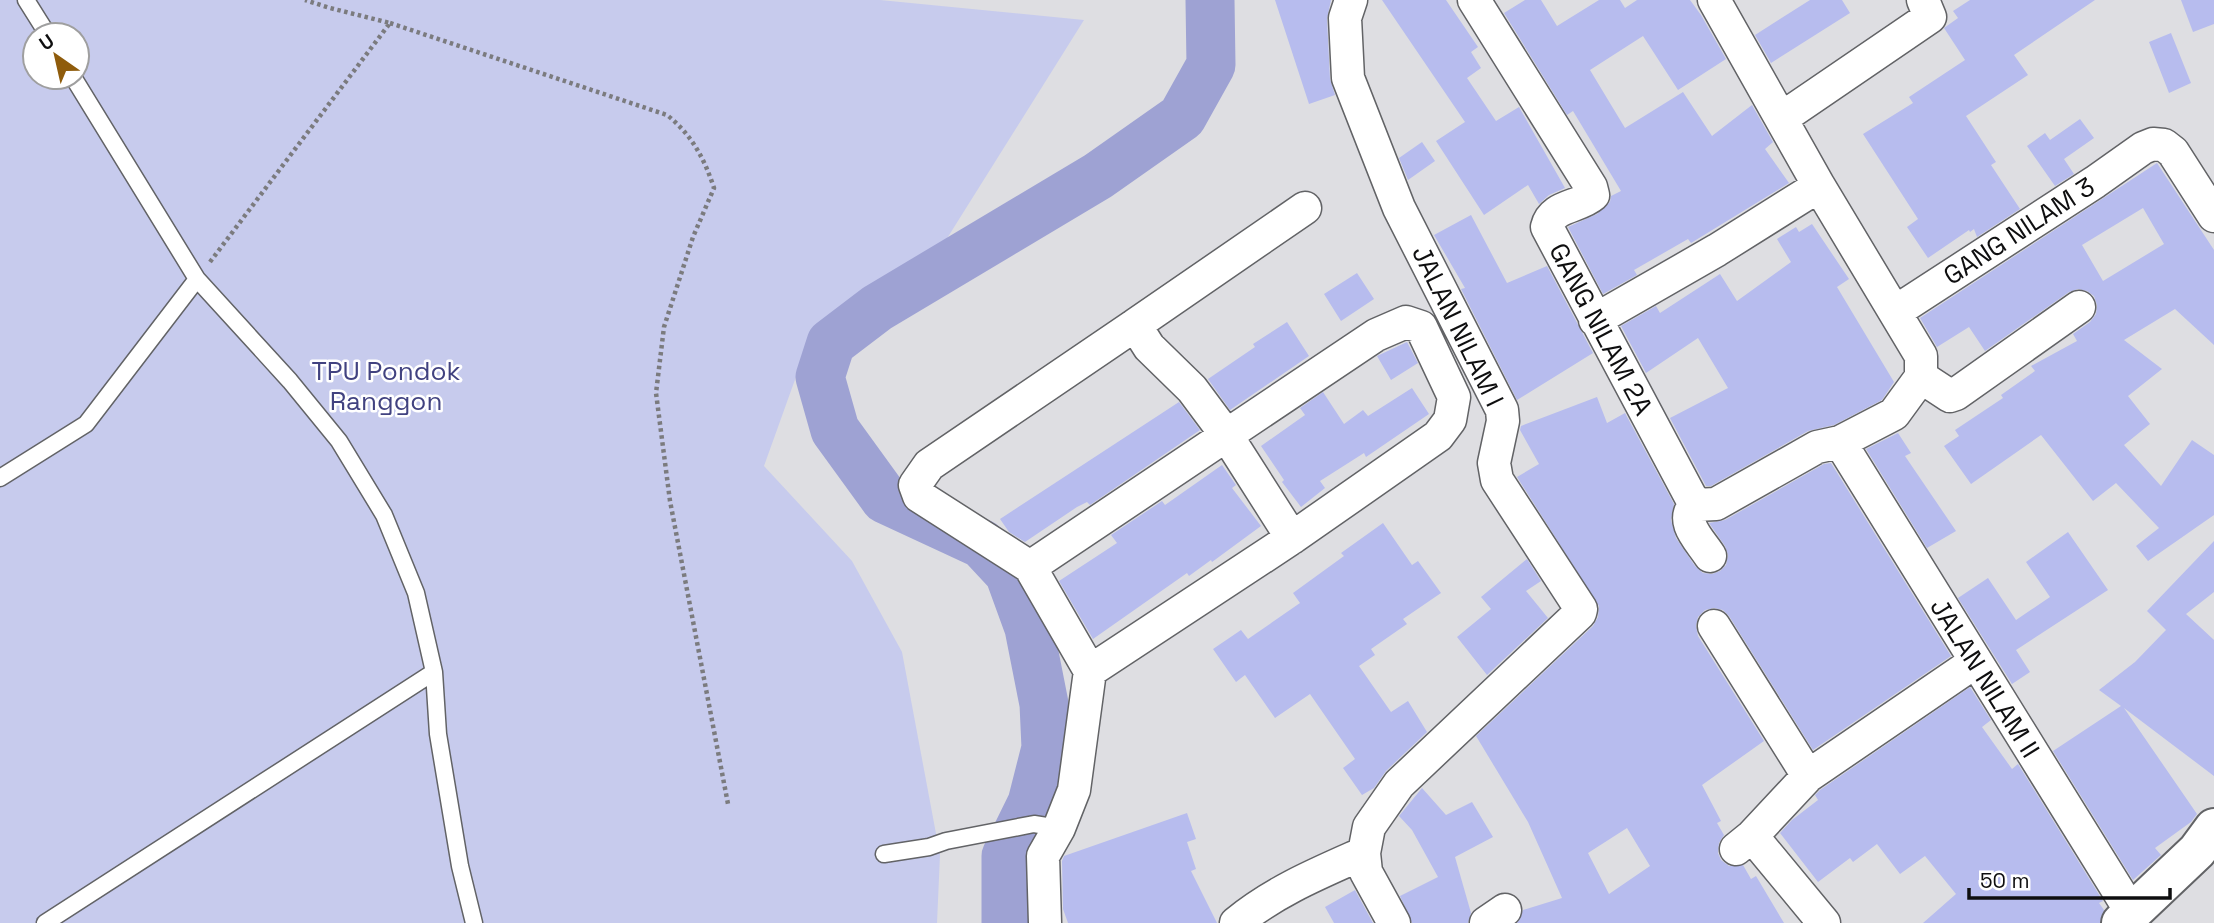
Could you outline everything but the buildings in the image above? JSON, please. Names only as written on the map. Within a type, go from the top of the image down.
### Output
[{"type":"street","name":"JALAN NILAM I","points":[[1351,0],[1345,18],[1348,78],[1399,208],[1502,411],[1503,421],[1494,463],[1497,480],[1581,609],[1580,613],[1399,784],[1369,827],[1364,853]]},
{"type":"street","name":"GANG NILAM 2A","points":[[1475,0],[1591,187],[1592,195],[1588,199],[1557,212],[1549,219],[1547,228],[1695,505]]},
{"type":"street","points":[[1710,555],[1688,520],[1689,512],[1695,505],[1716,504],[1817,447],[1840,442],[1894,414],[1921,377],[1921,356],[1819,186],[1714,0]]},
{"type":"street","points":[[1782,118],[1930,17],[1923,0]]},
{"type":"street","name":"GANG NILAM 3","points":[[1895,312],[2143,148],[2153,144],[2164,145],[2173,152],[2214,216]]},
{"type":"street","points":[[1595,320],[1717,250],[1819,186]]},
{"type":"street","points":[[1045,923],[1043,856],[1046,826],[1074,789],[1090,671],[1030,567],[919,496],[915,485],[929,466],[1306,208]]},
{"type":"street","points":[[1921,377],[1950,396],[1956,394],[2079,307]]},
{"type":"street","points":[[1030,567],[1376,335],[1406,322],[1421,327],[1454,397],[1450,420],[1438,436],[1292,538],[1090,671]]},
{"type":"street","points":[[1135,325],[1149,347],[1192,389],[1227,436],[1292,538]]},
{"type":"street","name":"JALAN NILAM II","points":[[1840,442],[1975,662],[2126,918]]},
{"type":"street","points":[[1714,626],[1808,776]]},
{"type":"street","points":[[1824,923],[1744,842],[1808,776],[1975,662]]},
{"type":"street","points":[[2126,918],[2197,851],[2214,828]]},
{"type":"street","points":[[1236,923],[1259,904],[1286,888],[1364,853],[1366,872],[1394,923]]},
{"type":"lane","points":[[26,0],[39,21]]},
{"type":"lane","points":[[82,91],[197,279],[290,381],[339,441],[384,515],[416,593],[433,672],[440,748],[460,866],[474,923]]},
{"type":"lane","points":[[0,478],[86,424],[197,279]]},
{"type":"lane","points":[[45,923],[433,672]]},
{"type":"lane","points":[[884,854],[929,847],[993,831],[1046,826]]},
{"type":"path","points":[[305,0],[330,9],[390,23],[667,115],[682,127],[695,143],[714,188],[693,237],[664,327],[656,393],[670,501],[728,804]]},
{"type":"path","points":[[197,279],[390,23]]},
{"type":"green space","name":"TPU Pondok Ranggon","points":[[0,0],[880,0],[1084,20],[941,248],[811,335],[764,466],[852,561],[902,652],[940,855],[937,923],[0,923]]},
{"type":"waterway","points":[[1006,923],[1006,856],[1032,803],[1046,748],[1044,704],[1029,628],[1009,573],[982,544],[885,499],[835,430],[820,377],[831,343],[877,308],[1098,176],[1182,117],[1211,65],[1210,0]]}]
